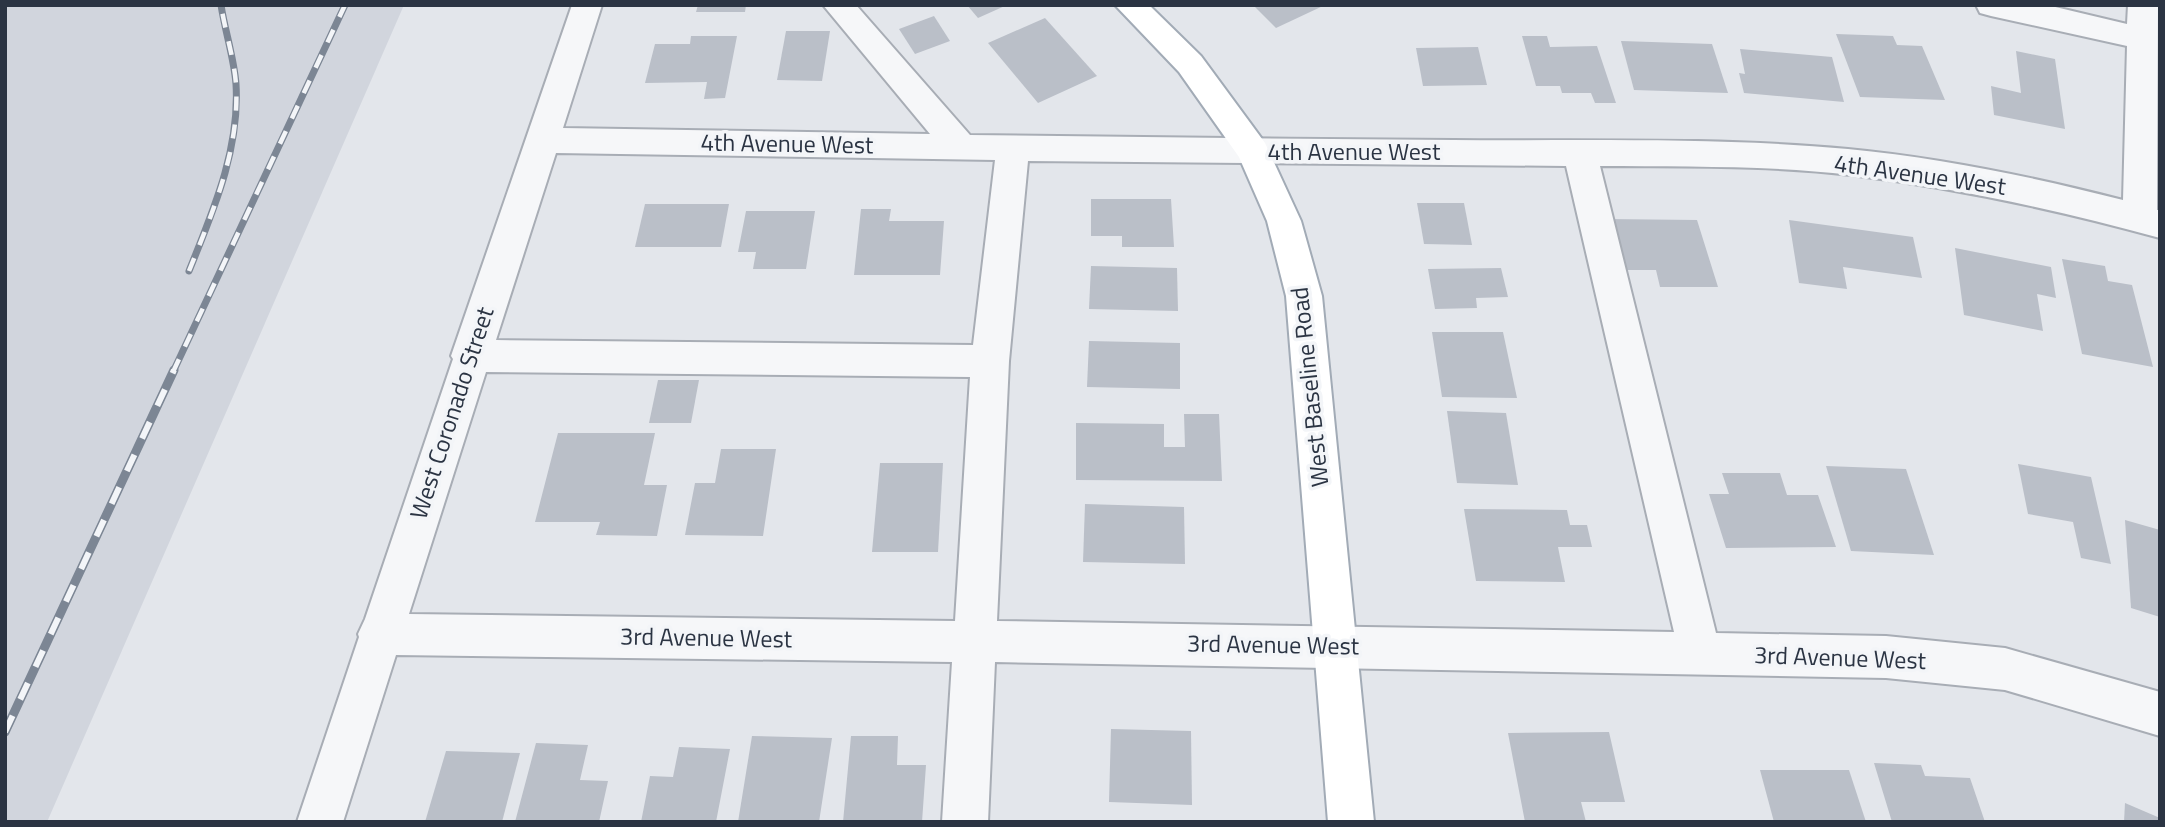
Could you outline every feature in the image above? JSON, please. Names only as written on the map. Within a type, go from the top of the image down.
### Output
[{"type":"main road","name":"West Baseline Road","points":[[1130,5],[1190,64],[1253,152],[1284,221],[1304,296],[1351,822]]},
{"type":"street","name":"West Coronado Street","points":[[320,822],[470,356],[587,5]]},
{"type":"street","points":[[838,5],[960,146]]},
{"type":"street","points":[[1991,5],[2077,22],[2151,41]]},
{"type":"street","points":[[2143,5],[2151,41],[2150,220]]},
{"type":"street","name":"4th Avenue West","points":[[542,141],[1253,152],[1711,154],[1849,162],[1953,177],[2063,198],[2150,220]]},
{"type":"street","points":[[965,822],[990,361],[1013,147]]},
{"type":"street","points":[[1580,154],[1700,653]]},
{"type":"street","points":[[470,356],[990,361]]},
{"type":"street","name":"3rd Avenue West","points":[[380,635],[1334,646],[1886,657],[2006,669],[2160,714]]},
{"type":"shaded area","points":[[5,5],[404,5],[47,822],[5,822]]},
{"type":"building","points":[[698,5],[746,5],[745,12],[696,12]]},
{"type":"building","points":[[967,5],[1007,5],[978,18]]},
{"type":"building","points":[[1253,5],[1325,5],[1276,28]]},
{"type":"building","points":[[934,16],[950,41],[915,54],[899,29]]},
{"type":"building","points":[[1045,18],[1097,76],[1038,103],[988,43]]},
{"type":"building","points":[[786,31],[830,31],[822,81],[777,80]]},
{"type":"building","points":[[1836,34],[1893,36],[1897,45],[1922,46],[1945,100],[1860,97]]},
{"type":"building","points":[[691,36],[737,36],[725,98],[704,99],[707,82],[645,83],[655,44],[690,44]]},
{"type":"building","points":[[1522,36],[1547,36],[1550,47],[1597,46],[1616,103],[1595,103],[1591,93],[1562,93],[1560,86],[1536,86]]},
{"type":"building","points":[[1621,41],[1712,44],[1728,93],[1634,90]]},
{"type":"building","points":[[1478,47],[1487,85],[1423,86],[1416,48]]},
{"type":"building","points":[[1740,49],[1832,57],[1844,102],[1744,93],[1739,73],[1745,74]]},
{"type":"building","points":[[2016,51],[2055,59],[2065,129],[1994,115],[1991,86],[2021,93]]},
{"type":"building","points":[[1091,199],[1171,199],[1174,247],[1122,247],[1122,236],[1091,236]]},
{"type":"building","points":[[1417,203],[1464,203],[1472,245],[1424,244]]},
{"type":"building","points":[[645,204],[729,204],[721,247],[635,247]]},
{"type":"building","points":[[861,209],[891,209],[889,221],[944,221],[940,275],[854,275]]},
{"type":"building","points":[[746,211],[815,211],[806,269],[753,269],[756,252],[738,252]]},
{"type":"building","points":[[1606,219],[1697,220],[1718,287],[1660,287],[1656,270],[1619,270]]},
{"type":"building","points":[[1789,220],[1913,237],[1922,278],[1843,267],[1847,289],[1799,283]]},
{"type":"building","points":[[1955,248],[2051,267],[2056,298],[2037,294],[2043,331],[1964,315]]},
{"type":"building","points":[[2062,259],[2105,266],[2108,281],[2132,285],[2153,367],[2082,354]]},
{"type":"building","points":[[1091,266],[1177,268],[1178,311],[1089,309]]},
{"type":"building","points":[[1501,268],[1508,297],[1476,298],[1477,308],[1435,309],[1428,269]]},
{"type":"building","points":[[1432,332],[1503,332],[1517,398],[1442,397]]},
{"type":"building","points":[[1089,341],[1180,343],[1180,389],[1087,387]]},
{"type":"building","points":[[658,380],[699,380],[691,423],[649,423]]},
{"type":"building","points":[[1447,411],[1506,413],[1518,485],[1457,483]]},
{"type":"building","points":[[1184,414],[1219,414],[1222,481],[1076,480],[1076,423],[1164,424],[1164,447],[1185,447]]},
{"type":"building","points":[[558,433],[655,433],[644,485],[667,485],[657,536],[596,535],[600,522],[535,522]]},
{"type":"building","points":[[721,449],[776,449],[763,536],[685,535],[695,483],[715,483]]},
{"type":"building","points":[[880,463],[943,463],[938,552],[872,552]]},
{"type":"building","points":[[2018,464],[2091,477],[2111,564],[2081,558],[2073,522],[2028,514]]},
{"type":"building","points":[[1826,466],[1906,469],[1934,555],[1851,551]]},
{"type":"building","points":[[1722,473],[1780,473],[1787,495],[1818,495],[1836,547],[1726,548],[1709,494],[1729,494]]},
{"type":"building","points":[[1085,504],[1184,507],[1185,564],[1083,562]]},
{"type":"building","points":[[1464,509],[1567,510],[1570,525],[1587,525],[1592,547],[1558,547],[1565,582],[1476,581]]},
{"type":"building","points":[[2125,520],[2160,530],[2160,617],[2131,608]]},
{"type":"building","points":[[1111,729],[1191,731],[1192,805],[1109,802]]},
{"type":"building","points":[[1609,732],[1625,802],[1581,802],[1586,822],[1525,822],[1508,733]]},
{"type":"building","points":[[752,736],[832,738],[819,822],[738,822]]},
{"type":"building","points":[[851,736],[898,736],[897,765],[926,765],[922,822],[843,822]]},
{"type":"building","points":[[536,743],[588,745],[580,780],[608,781],[599,822],[515,822]]},
{"type":"building","points":[[679,747],[730,749],[716,822],[641,822],[650,776],[673,777]]},
{"type":"building","points":[[446,751],[520,753],[502,822],[425,822]]},
{"type":"building","points":[[1874,763],[1921,765],[1925,776],[1970,778],[1985,822],[1892,822]]},
{"type":"building","points":[[1760,770],[1849,770],[1866,822],[1774,822]]},
{"type":"building","points":[[2125,803],[2160,818],[2160,822],[2124,822]]},
{"type":"railway","points":[[189,271],[223,180],[234,133],[236,84],[221,5]]},
{"type":"railway","points":[[173,372],[345,5]]},
{"type":"railway","points":[[5,732],[174,370]]}]
